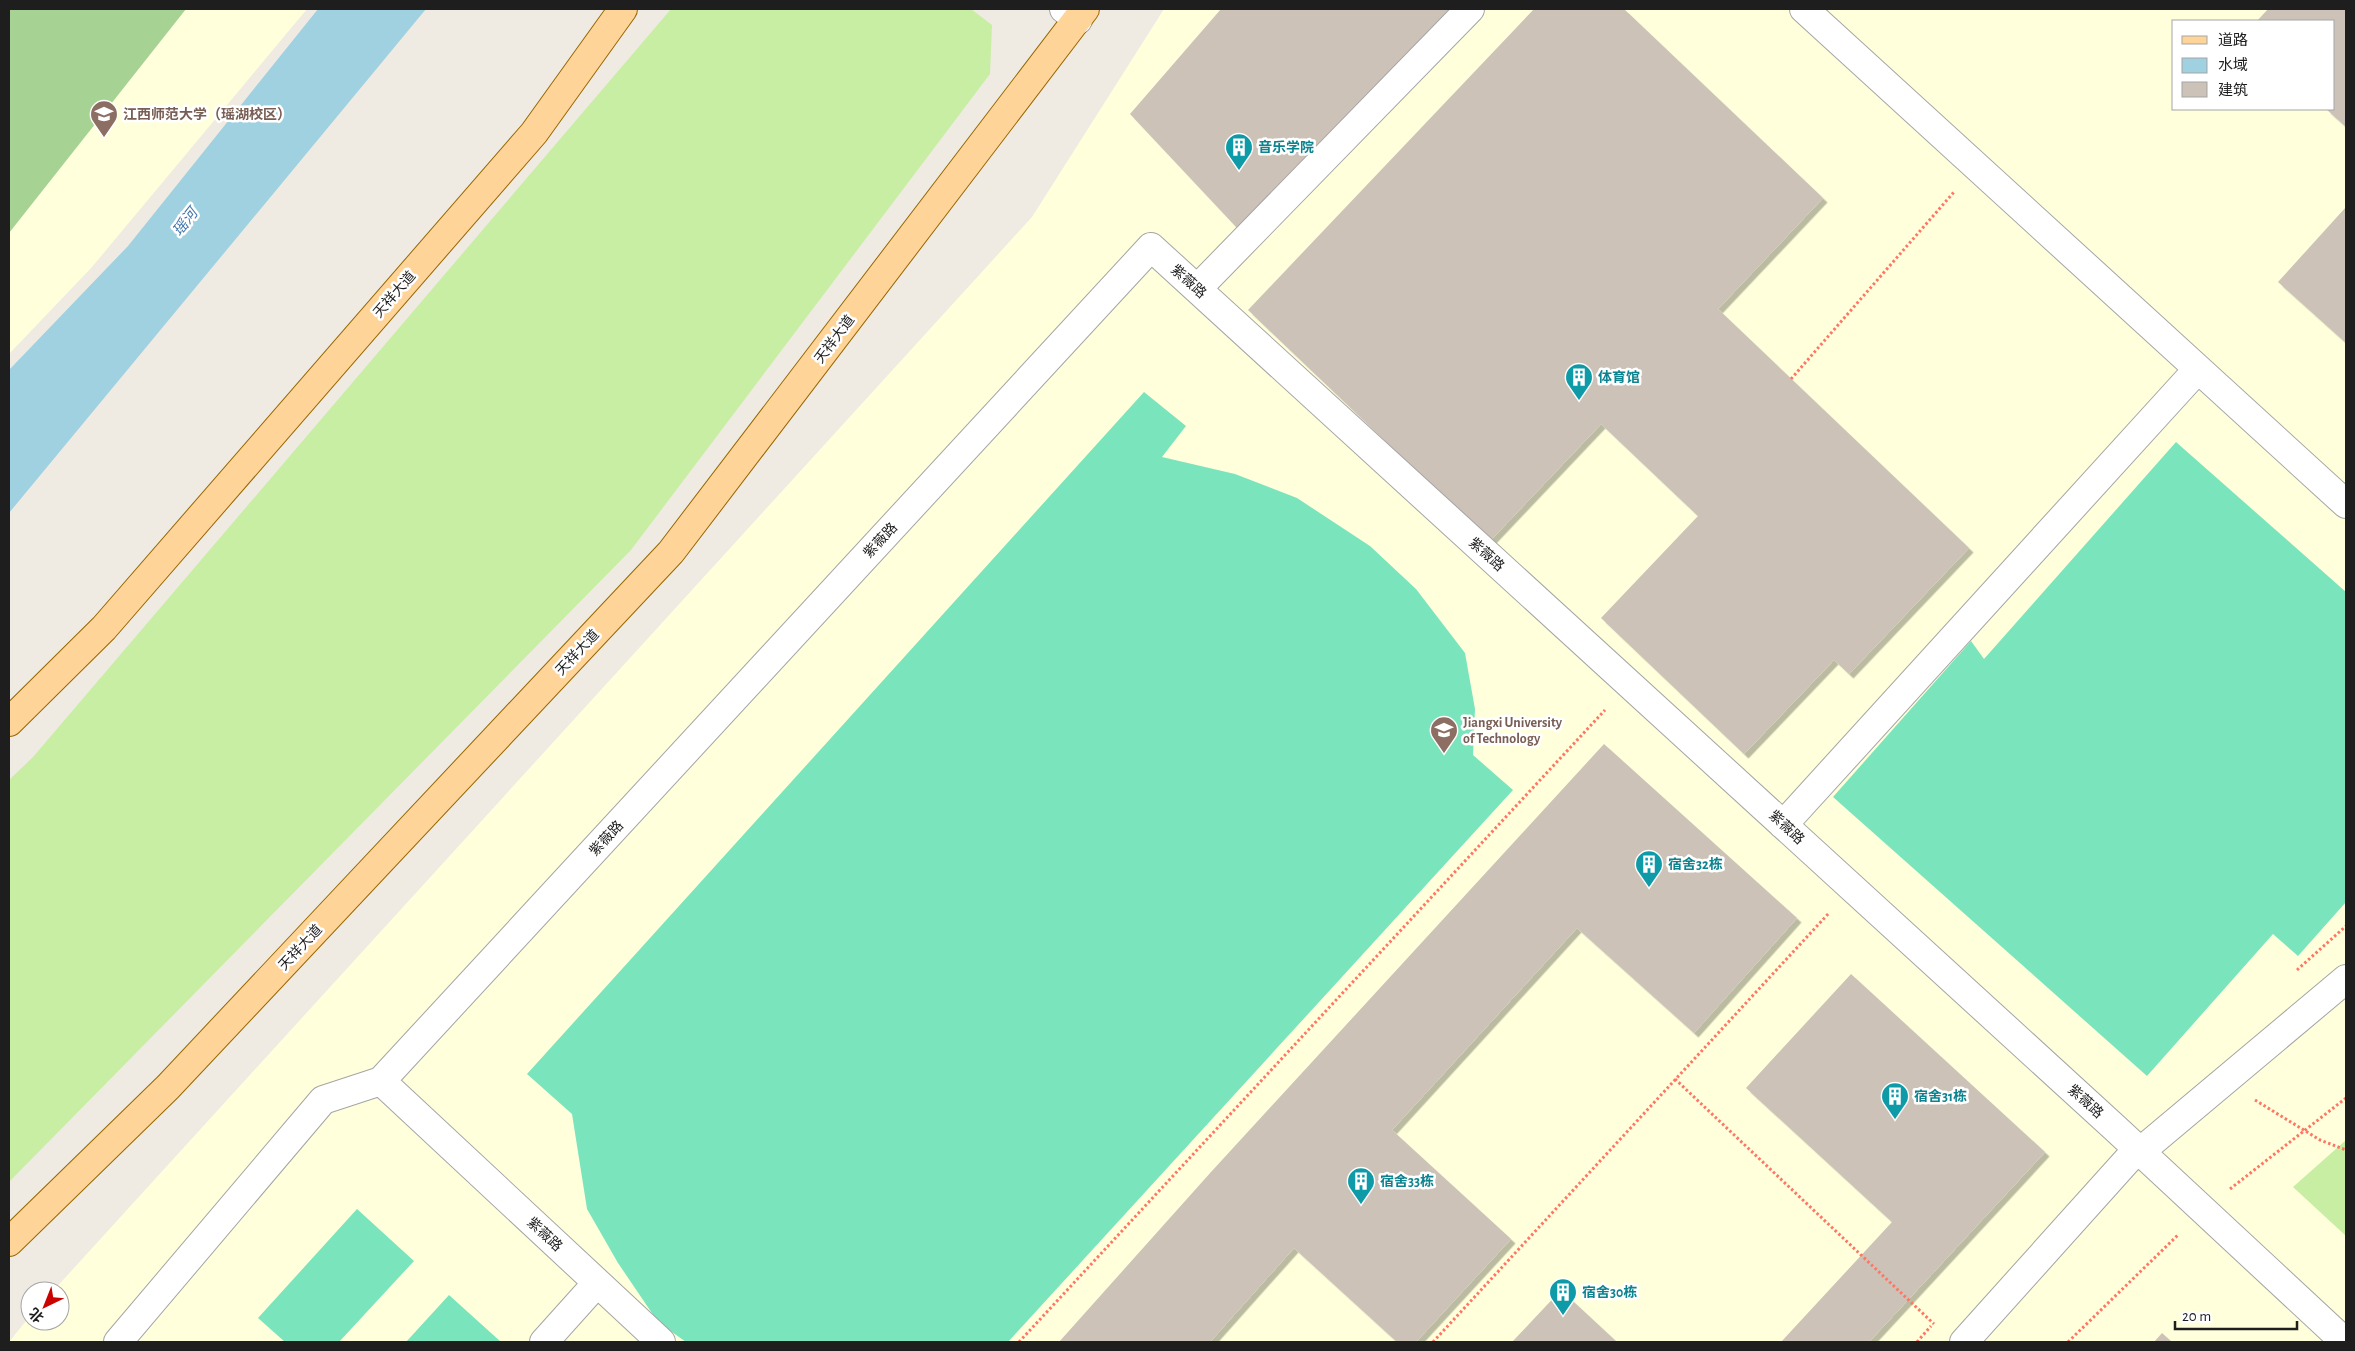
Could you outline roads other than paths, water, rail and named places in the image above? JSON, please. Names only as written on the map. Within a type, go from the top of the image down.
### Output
[{"type":"main road","name":"天祥大道","points":[[9,722],[104,628],[534,133],[623,9]]},
{"type":"main road","name":"天祥大道","points":[[9,1242],[168,1087],[671,552],[1075,13]]},
{"type":"street","points":[[1197,289],[1470,9]]},
{"type":"street","points":[[1804,9],[2346,504]]},
{"type":"street","name":"紫薇路","points":[[661,1342],[381,1081],[1151,247],[2141,1151],[2345,1342]]},
{"type":"street","points":[[1784,825],[2198,368]]},
{"type":"street","points":[[1964,1342],[2132,1155],[2141,1151],[2346,979]]},
{"type":"street","points":[[118,1342],[323,1100],[381,1081]]},
{"type":"street","points":[[544,1342],[597,1283]]},
{"type":"water","name":"瑶河","points":[[318,9],[426,9],[9,513],[9,370],[128,246]]},
{"type":"place","name":"江西师范大学（瑶湖校区）","points":[[104,138]]},
{"type":"place","name":"音乐学院","points":[[1239,171]]},
{"type":"place","name":"体育馆","points":[[1579,401]]},
{"type":"place","name":"Jiangxi University of Technology","points":[[1444,754]]},
{"type":"place","name":"宿舍32栋","points":[[1649,888]]},
{"type":"place","name":"宿舍31栋","points":[[1895,1120]]},
{"type":"place","name":"宿舍33栋","points":[[1361,1205]]},
{"type":"place","name":"宿舍30栋","points":[[1563,1316]]}]
